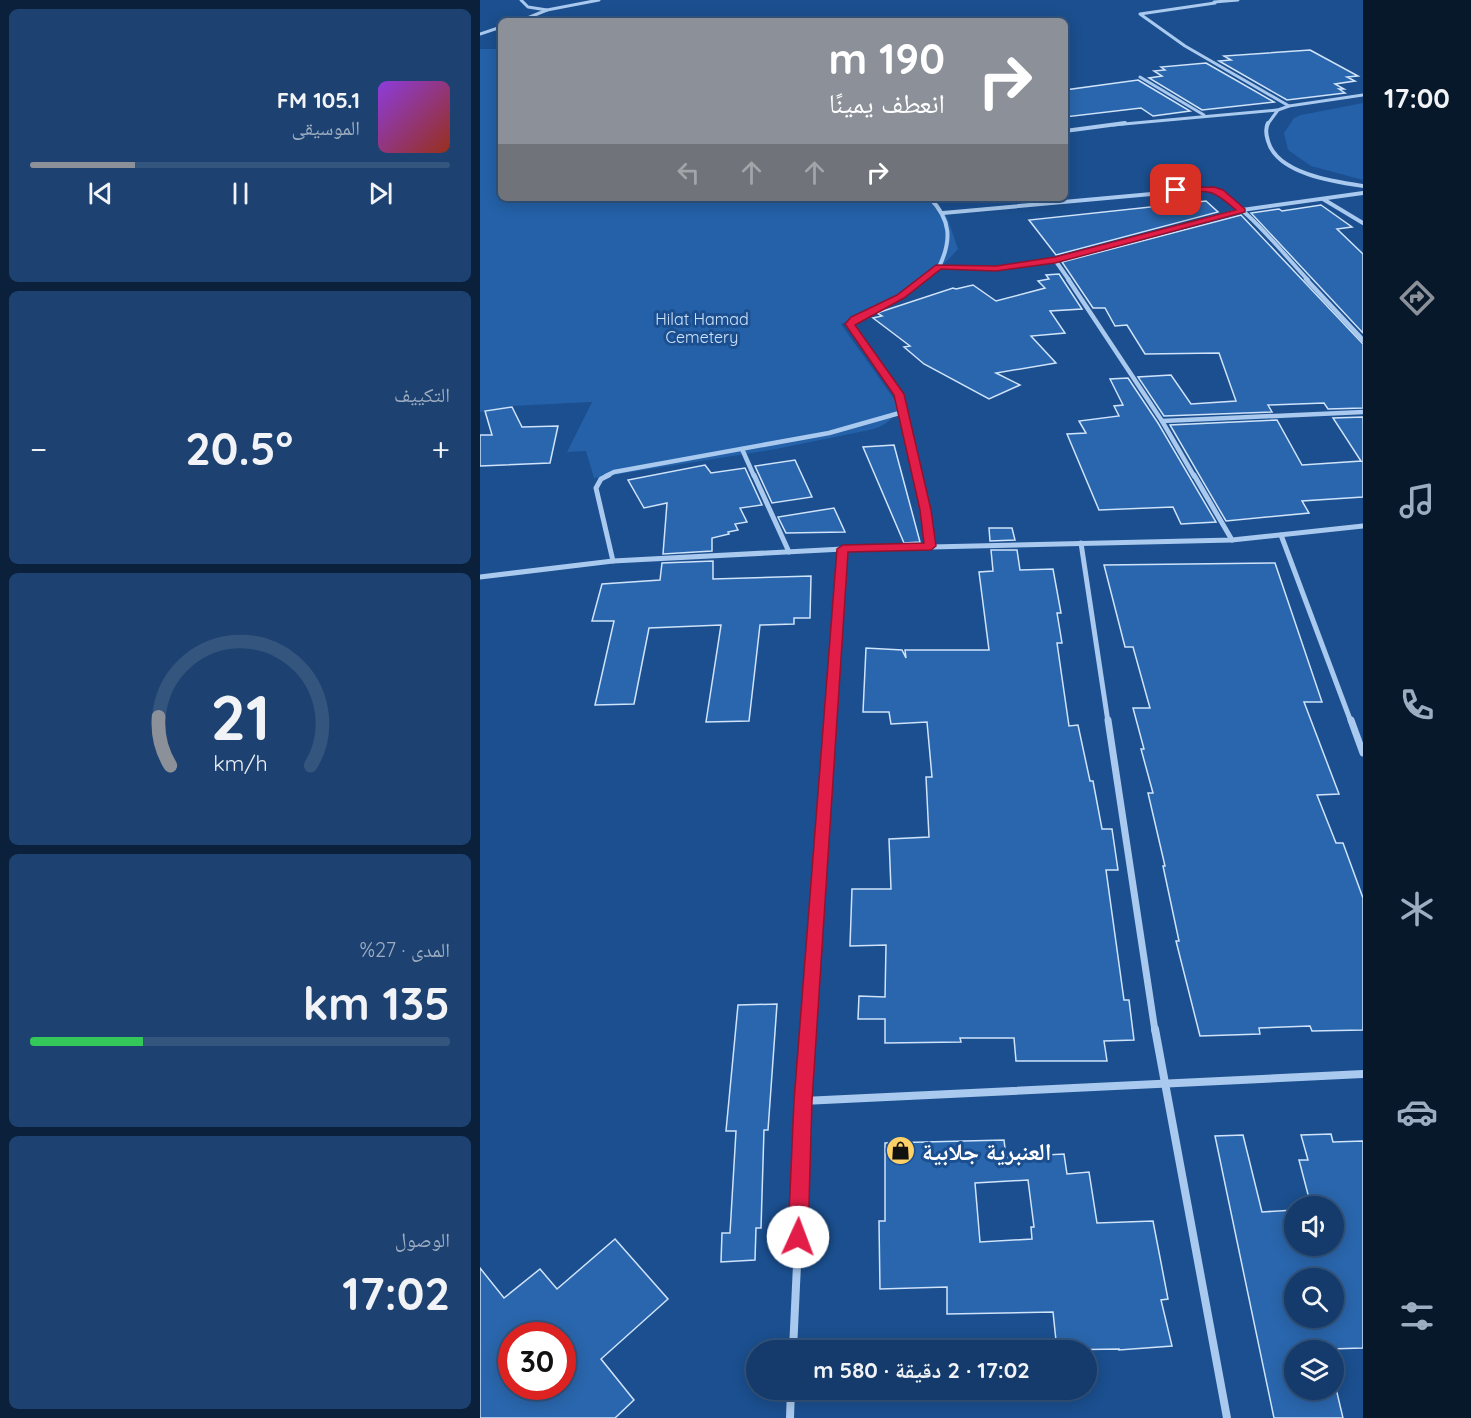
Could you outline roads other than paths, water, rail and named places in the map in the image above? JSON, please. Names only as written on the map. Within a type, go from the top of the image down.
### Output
[{"type":"street","points":[[521,0],[528,7],[547,10]]},
{"type":"street","points":[[527,18],[547,10],[599,0]]},
{"type":"street","points":[[1211,0],[1215,3]]},
{"type":"street","points":[[1238,0],[1140,14],[1149,23],[1191,50],[1289,106]]},
{"type":"street","points":[[480,34],[498,28]]},
{"type":"street","points":[[1140,77],[1204,115]]},
{"type":"street","points":[[1068,131],[1204,115],[1278,110],[1289,106],[1363,95]]},
{"type":"street","points":[[1278,110],[1270,117],[1266,126],[1267,140],[1271,150],[1281,159],[1320,178],[1363,186]]},
{"type":"street","points":[[1068,201],[1200,188],[1220,192],[1242,210],[1363,340]]},
{"type":"street","points":[[939,267],[996,268],[1055,260],[1242,210],[1363,193]]},
{"type":"street","points":[[1323,199],[1363,223]]},
{"type":"street","points":[[931,546],[926,510],[899,394],[850,324],[855,319],[901,296],[939,267],[948,252],[950,238],[948,224],[943,213],[933,201]]},
{"type":"street","points":[[943,213],[1066,201]]},
{"type":"street","points":[[1055,260],[1162,421],[1232,540]]},
{"type":"street","points":[[613,561],[597,488],[601,479],[614,472],[829,434],[903,412]]},
{"type":"street","points":[[1162,421],[1363,412]]},
{"type":"street","points":[[742,450],[789,552]]},
{"type":"street","points":[[480,577],[613,561],[931,546],[1232,540],[1363,526]]},
{"type":"street","points":[[1281,535],[1363,753]]},
{"type":"street","points":[[1081,543],[1163,1083],[1227,1418]]},
{"type":"street","points":[[793,1340],[803,1101],[843,549]]},
{"type":"street","points":[[803,1101],[1363,1074]]},
{"type":"street","points":[[790,1418],[791,1400]]},
{"type":"place","name":"العنبرية جلابية","points":[[901,1151]]},
{"type":"park label","name":"Hilat Hamad Cemetery","points":[[702,328]]}]
